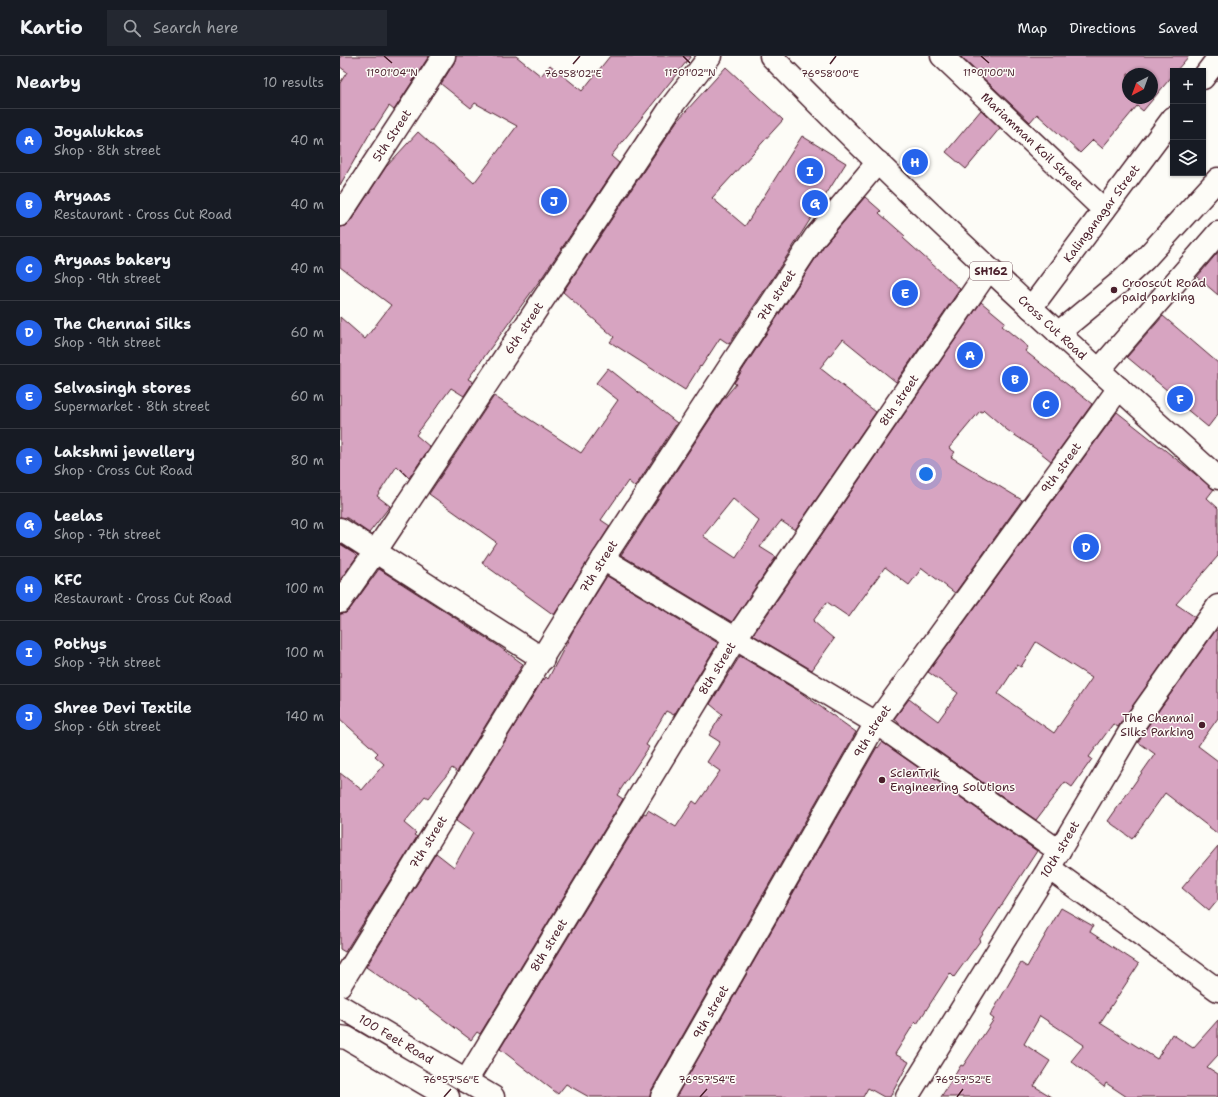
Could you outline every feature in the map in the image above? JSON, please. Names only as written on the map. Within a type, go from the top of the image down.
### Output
[{"type":"street","name":"5th Street","points":[[340,215],[444,56]]},
{"type":"street","name":"6th street","points":[[340,602],[375,552],[671,107],[710,56]]},
{"type":"street","name":"Cross Cut Road","points":[[771,56],[816,102],[989,269],[1218,478]]},
{"type":"street","name":"Mariamman Koil Street","points":[[942,56],[1104,210]]},
{"type":"street","points":[[1206,74],[1218,58]]},
{"type":"street","name":"Kalinganagar Street","points":[[1031,308],[1170,122]]},
{"type":"street","name":"7th street","points":[[340,985],[604,559],[815,237],[878,162]]},
{"type":"street","points":[[1058,333],[1120,282],[1144,260],[1218,179]]},
{"type":"street","points":[[1099,370],[1218,233]]},
{"type":"street","name":"8th street","points":[[466,1081],[735,639],[989,269]]},
{"type":"street","name":"9th street","points":[[662,1097],[876,723],[1118,388]]},
{"type":"street","points":[[340,529],[543,659]]},
{"type":"street","points":[[604,559],[876,723],[1054,860],[1218,990]]},
{"type":"street","name":"10th street","points":[[907,1097],[1054,860],[1135,723],[1218,606]]},
{"type":"street","name":"100 Feet Road","points":[[340,1006],[493,1097]]},
{"type":"street","name":"100 Feet Road","points":[[342,1036],[448,1097]]},
{"type":"building","points":[[340,56],[429,56],[394,110],[389,106],[374,129],[373,128],[340,185],[340,83],[347,72],[340,67]]},
{"type":"building","points":[[456,56],[516,56],[541,76],[550,65],[582,91],[610,56],[691,56],[611,156],[619,163],[543,276],[468,379],[473,382],[464,396],[451,388],[416,435],[430,447],[409,478],[397,466],[377,496],[390,506],[369,533],[347,518],[340,517],[340,317],[365,339],[391,305],[340,267],[340,227],[346,226],[350,222],[386,167],[418,132],[474,183],[517,126],[475,103],[471,108],[441,84],[454,63]]},
{"type":"building","points":[[960,56],[1189,56],[1179,68],[1170,68],[1170,79],[1158,93],[1158,68],[1122,68],[1122,104],[1149,104],[1143,111],[1137,106],[1102,148],[1093,140],[1080,153],[1037,114],[1030,122]]},
{"type":"building","points":[[726,67],[783,120],[712,198],[745,226],[802,136],[846,163],[729,344],[720,338],[685,390],[610,342],[614,337],[563,292],[677,121]]},
{"type":"building","points":[[981,110],[1000,128],[966,169],[946,152]]},
{"type":"building","points":[[865,197],[881,211],[879,213],[905,236],[903,238],[960,289],[896,382],[843,339],[820,368],[876,412],[795,530],[781,521],[760,547],[776,557],[732,622],[621,555],[722,401],[736,384],[734,383],[825,244]],"holes":[[[733,499],[759,521],[736,558],[703,536]]]},
{"type":"building","points":[[1218,252],[1218,295],[1197,277]]},
{"type":"building","points":[[981,302],[1005,322],[1002,326],[1028,347],[1025,351],[1092,404],[1051,461],[1007,430],[984,410],[982,412],[980,411],[949,448],[955,452],[951,457],[1022,500],[955,593],[922,568],[909,585],[885,567],[849,617],[827,602],[813,621],[834,639],[812,670],[753,635]]},
{"type":"building","points":[[1163,316],[1218,363],[1218,414],[1208,427],[1127,357]]},
{"type":"building","points":[[608,368],[677,423],[635,487],[628,481],[601,520],[610,526],[554,615],[482,563],[496,542],[429,494],[494,396],[581,453],[618,400],[596,383]]},
{"type":"building","points":[[1117,412],[1214,489],[1207,498],[1218,508],[1218,556],[1176,604],[1195,617],[1118,727],[1113,724],[1089,757],[1092,759],[1072,787],[1065,782],[1036,820],[894,719],[909,699],[938,721],[958,693],[928,672]],"holes":[[[1036,642],[1092,678],[1054,733],[998,694],[1017,665],[1021,667]]]},
{"type":"building","points":[[340,544],[358,555],[340,580]]},
{"type":"building","points":[[379,569],[497,645],[523,664],[457,772],[452,768],[428,799],[425,797],[404,823],[416,833],[414,835],[417,837],[345,952],[340,949],[340,773],[362,790],[384,764],[375,756],[378,753],[340,719],[340,614],[346,613],[350,609]]},
{"type":"building","points":[[607,576],[718,643],[674,715],[666,711],[646,745],[649,747],[617,795],[623,799],[480,1034],[477,1032],[471,1040],[417,999],[415,1001],[366,967],[436,853],[454,867],[473,833],[456,821],[543,679],[544,680],[546,677],[548,679],[574,629]]},
{"type":"building","points":[[1216,630],[1218,631],[1218,718],[1198,746],[1218,761],[1218,834],[1165,793],[1132,839],[1108,821],[1155,754],[1138,742]]},
{"type":"building","points":[[740,656],[800,692],[856,732],[651,1091],[650,1097],[589,1097],[566,1084],[558,1094],[500,1049],[644,813],[646,814],[648,810],[676,827],[693,801],[697,804],[720,771],[707,762],[720,742],[709,735],[722,714],[710,704]]},
{"type":"building","points":[[882,742],[1037,851],[979,940],[980,941],[954,977],[950,973],[917,1024],[915,1022],[895,1054],[909,1062],[890,1097],[884,1097],[868,1088],[863,1097],[676,1097],[877,747],[878,748]]},
{"type":"building","points":[[1218,846],[1218,900],[1209,911],[1182,888]]},
{"type":"building","points":[[1061,908],[1093,926],[1090,932],[1139,964],[1100,1023],[1157,1059],[1172,1034],[1193,1048],[1218,1020],[1218,1055],[1207,1067],[1218,1074],[1218,1097],[1127,1097],[1106,1083],[1104,1087],[1071,1061],[1084,1045],[1040,1016],[1024,1044],[1050,1061],[1034,1086],[1052,1097],[941,1097],[961,1065],[963,1066],[994,1019],[990,1016],[1021,963],[1027,967]]},
{"type":"place","name":"KFC","points":[[915,162]]},
{"type":"place","name":"Pothys","points":[[810,171]]},
{"type":"place","name":"Shree Devi Textile","points":[[554,201]]},
{"type":"place","name":"Leelas","points":[[815,203]]},
{"type":"place","name":"Crooscut Road paid parking","points":[[1114,290]]},
{"type":"place","name":"Selvasingh stores","points":[[905,293]]},
{"type":"place","name":"Joyalukkas","points":[[970,355]]},
{"type":"place","name":"Aryaas","points":[[1015,379]]},
{"type":"place","name":"Lakshmi jewellery","points":[[1180,399]]},
{"type":"place","name":"Aryaas bakery","points":[[1046,404]]},
{"type":"place","name":"The Chennai Silks","points":[[1086,547]]},
{"type":"place","name":"The Chennai Silks Parking","points":[[1202,725]]},
{"type":"place","name":"ScienTrik Engineering Solutions","points":[[882,780]]}]
